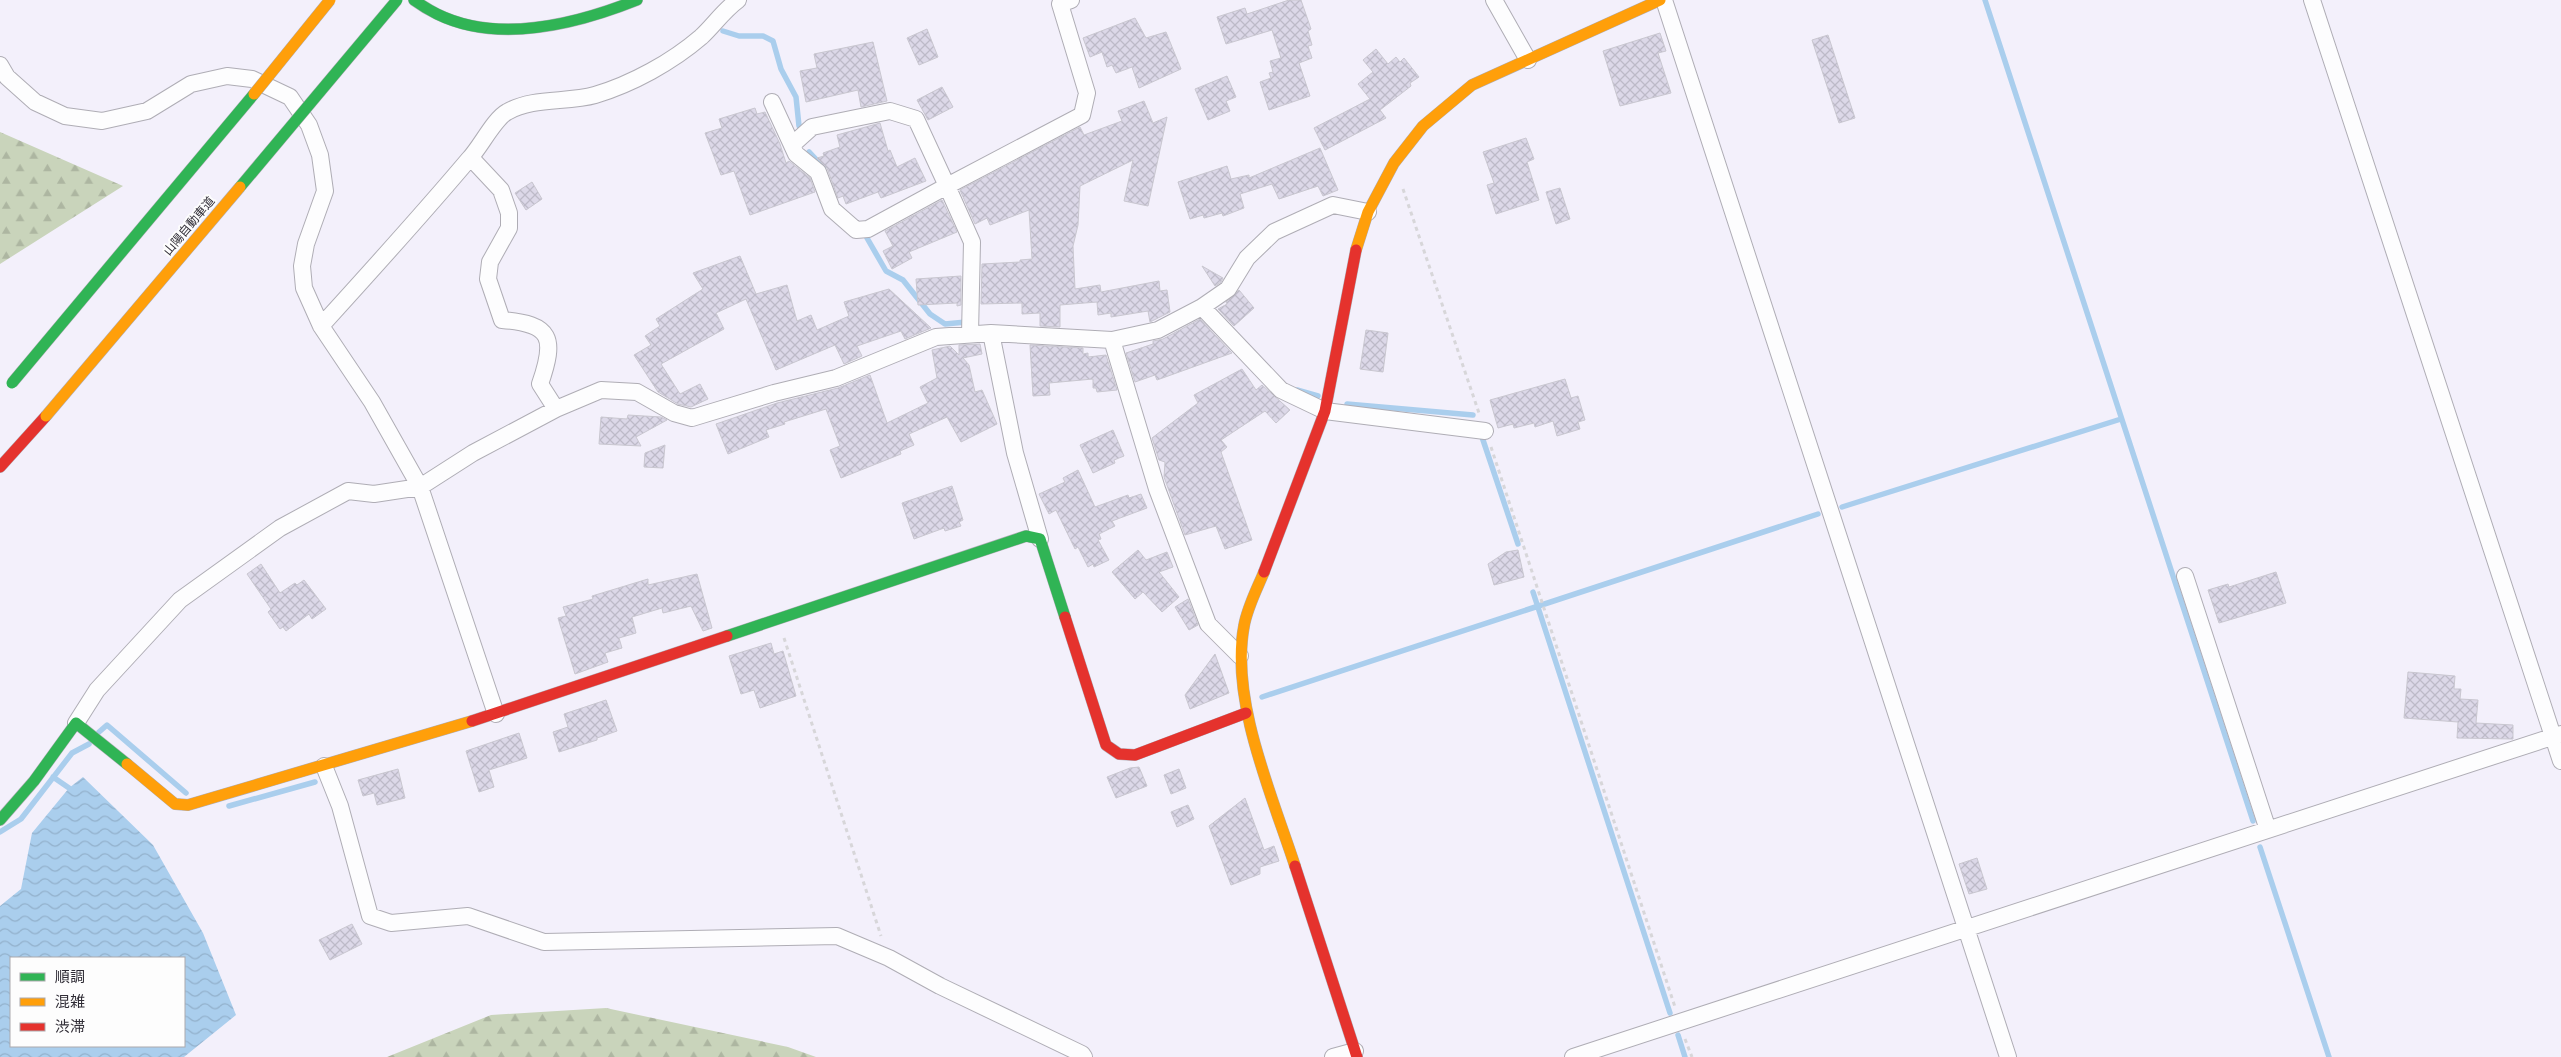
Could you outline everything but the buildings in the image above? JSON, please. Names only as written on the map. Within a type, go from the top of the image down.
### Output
[{"type":"main road","points":[[9,386],[184,180],[330,0]]},
{"type":"main road","name":"山陽自動車道","points":[[0,468],[397,0]]},
{"type":"main road","points":[[414,0],[443,16],[472,24],[502,28],[565,23],[594,16],[636,0]]},
{"type":"main road","points":[[1356,1054],[1246,713],[1240,656],[1244,624],[1325,411],[1355,255],[1368,212],[1394,163],[1423,126],[1472,85],[1660,0]]},
{"type":"main road","points":[[0,820],[34,781],[76,723],[175,804],[188,805],[496,714],[1026,536],[1040,539],[1106,745],[1119,754],[1136,755],[1246,713]]},
{"type":"street","points":[[321,326],[471,158],[505,113],[526,104],[561,101],[596,94],[642,76],[679,54],[702,36],[725,9],[738,0]]},
{"type":"street","points":[[772,102],[796,154],[818,172],[832,209],[856,230],[868,229],[1082,115],[1087,92],[1060,4],[1071,0]]},
{"type":"street","points":[[1494,0],[1528,60]]},
{"type":"street","points":[[1664,0],[2008,1057]]},
{"type":"street","points":[[2312,0],[2557,735],[2561,760]]},
{"type":"street","points":[[0,65],[7,77],[36,102],[65,116],[102,121],[147,111],[191,84],[227,76],[252,79],[290,97],[308,124],[321,164],[325,191],[306,244],[302,266],[304,288],[321,326],[372,402],[420,487],[496,714]]},
{"type":"street","points":[[792,145],[812,127],[890,111],[916,119],[972,242],[970,334]]},
{"type":"street","points":[[471,158],[501,190],[509,213],[509,228],[490,262],[488,279],[502,320],[524,322],[539,327],[547,338],[548,362],[540,384],[556,409]]},
{"type":"street","points":[[76,723],[97,690],[180,600],[280,528],[348,491],[374,494],[420,487],[473,454],[556,409],[600,390],[637,392],[674,413],[692,418],[774,393],[836,378],[936,337],[991,333],[1112,340],[1158,330],[1202,307],[1228,288],[1247,258],[1274,232],[1333,205],[1368,212]]},
{"type":"street","points":[[1202,307],[1281,390],[1325,411],[1485,431]]},
{"type":"street","points":[[991,333],[1015,453],[1040,539]]},
{"type":"street","points":[[1112,340],[1157,489],[1208,624],[1240,656]]},
{"type":"street","points":[[2185,576],[2268,830]]},
{"type":"street","points":[[1573,1057],[1966,930],[2557,735]]},
{"type":"street","points":[[324,766],[340,806],[370,916],[391,923],[468,916],[544,942],[836,936],[889,958],[940,986],[1082,1054],[1084,1057]]},
{"type":"street","points":[[1333,1057],[1356,1054]]},
{"type":"path","points":[[1394,163],[1542,601],[1692,1057]]},
{"type":"path","points":[[778,620],[889,958]]},
{"type":"green space","points":[[0,132],[123,186],[0,264]]},
{"type":"green space","points":[[606,1008],[788,1047],[816,1057],[387,1057],[491,1015]]},
{"type":"water","points":[[83,777],[153,845],[203,933],[236,1015],[184,1057],[0,1057],[0,906],[21,889],[32,833],[69,788]]},
{"type":"waterway","points":[[1985,0],[2253,821]]},
{"type":"waterway","points":[[723,31],[739,36],[763,36],[773,41],[781,69],[796,97],[799,126]]},
{"type":"waterway","points":[[809,152],[823,167]]},
{"type":"waterway","points":[[867,238],[886,271],[903,280],[930,314],[945,324],[966,322]]},
{"type":"waterway","points":[[1297,390],[1318,396]]},
{"type":"waterway","points":[[1347,404],[1473,415]]},
{"type":"waterway","points":[[1842,507],[2121,419]]},
{"type":"waterway","points":[[1482,437],[1518,544]]},
{"type":"waterway","points":[[1262,697],[1818,514]]},
{"type":"waterway","points":[[1533,592],[1670,1013]]},
{"type":"waterway","points":[[99,732],[107,725],[186,793]]},
{"type":"waterway","points":[[0,832],[21,819],[72,753],[89,744]]},
{"type":"waterway","points":[[53,777],[69,788]]},
{"type":"waterway","points":[[229,806],[315,782]]},
{"type":"waterway","points":[[2260,847],[2329,1057]]},
{"type":"waterway","points":[[1678,1035],[1685,1057]]},
{"type":"traffic: fast","points":[[240,187],[397,0]]},
{"type":"traffic: fast","points":[[414,0],[437,14],[461,23],[486,28],[511,29],[563,23],[589,17],[637,0]]},
{"type":"traffic: fast","points":[[12,383],[254,94]]},
{"type":"traffic: fast","points":[[727,636],[1026,536],[1040,539],[1065,617]]},
{"type":"traffic: fast","points":[[0,820],[34,781],[76,723],[127,764]]},
{"type":"traffic: slow","points":[[254,94],[330,0]]},
{"type":"traffic: slow","points":[[1356,250],[1368,212],[1394,163],[1423,126],[1472,85],[1660,0]]},
{"type":"traffic: slow","points":[[46,416],[240,187]]},
{"type":"traffic: slow","points":[[1264,572],[1245,619],[1241,655],[1243,685],[1256,747],[1295,866]]},
{"type":"traffic: slow","points":[[127,764],[175,804],[188,805],[472,721]]},
{"type":"traffic: jam","points":[[1264,572],[1325,411],[1356,250]]},
{"type":"traffic: jam","points":[[0,467],[46,416]]},
{"type":"traffic: jam","points":[[1065,617],[1106,745],[1119,754],[1135,755],[1246,713]]},
{"type":"traffic: jam","points":[[472,721],[727,636]]},
{"type":"traffic: jam","points":[[1295,866],[1357,1057]]}]
